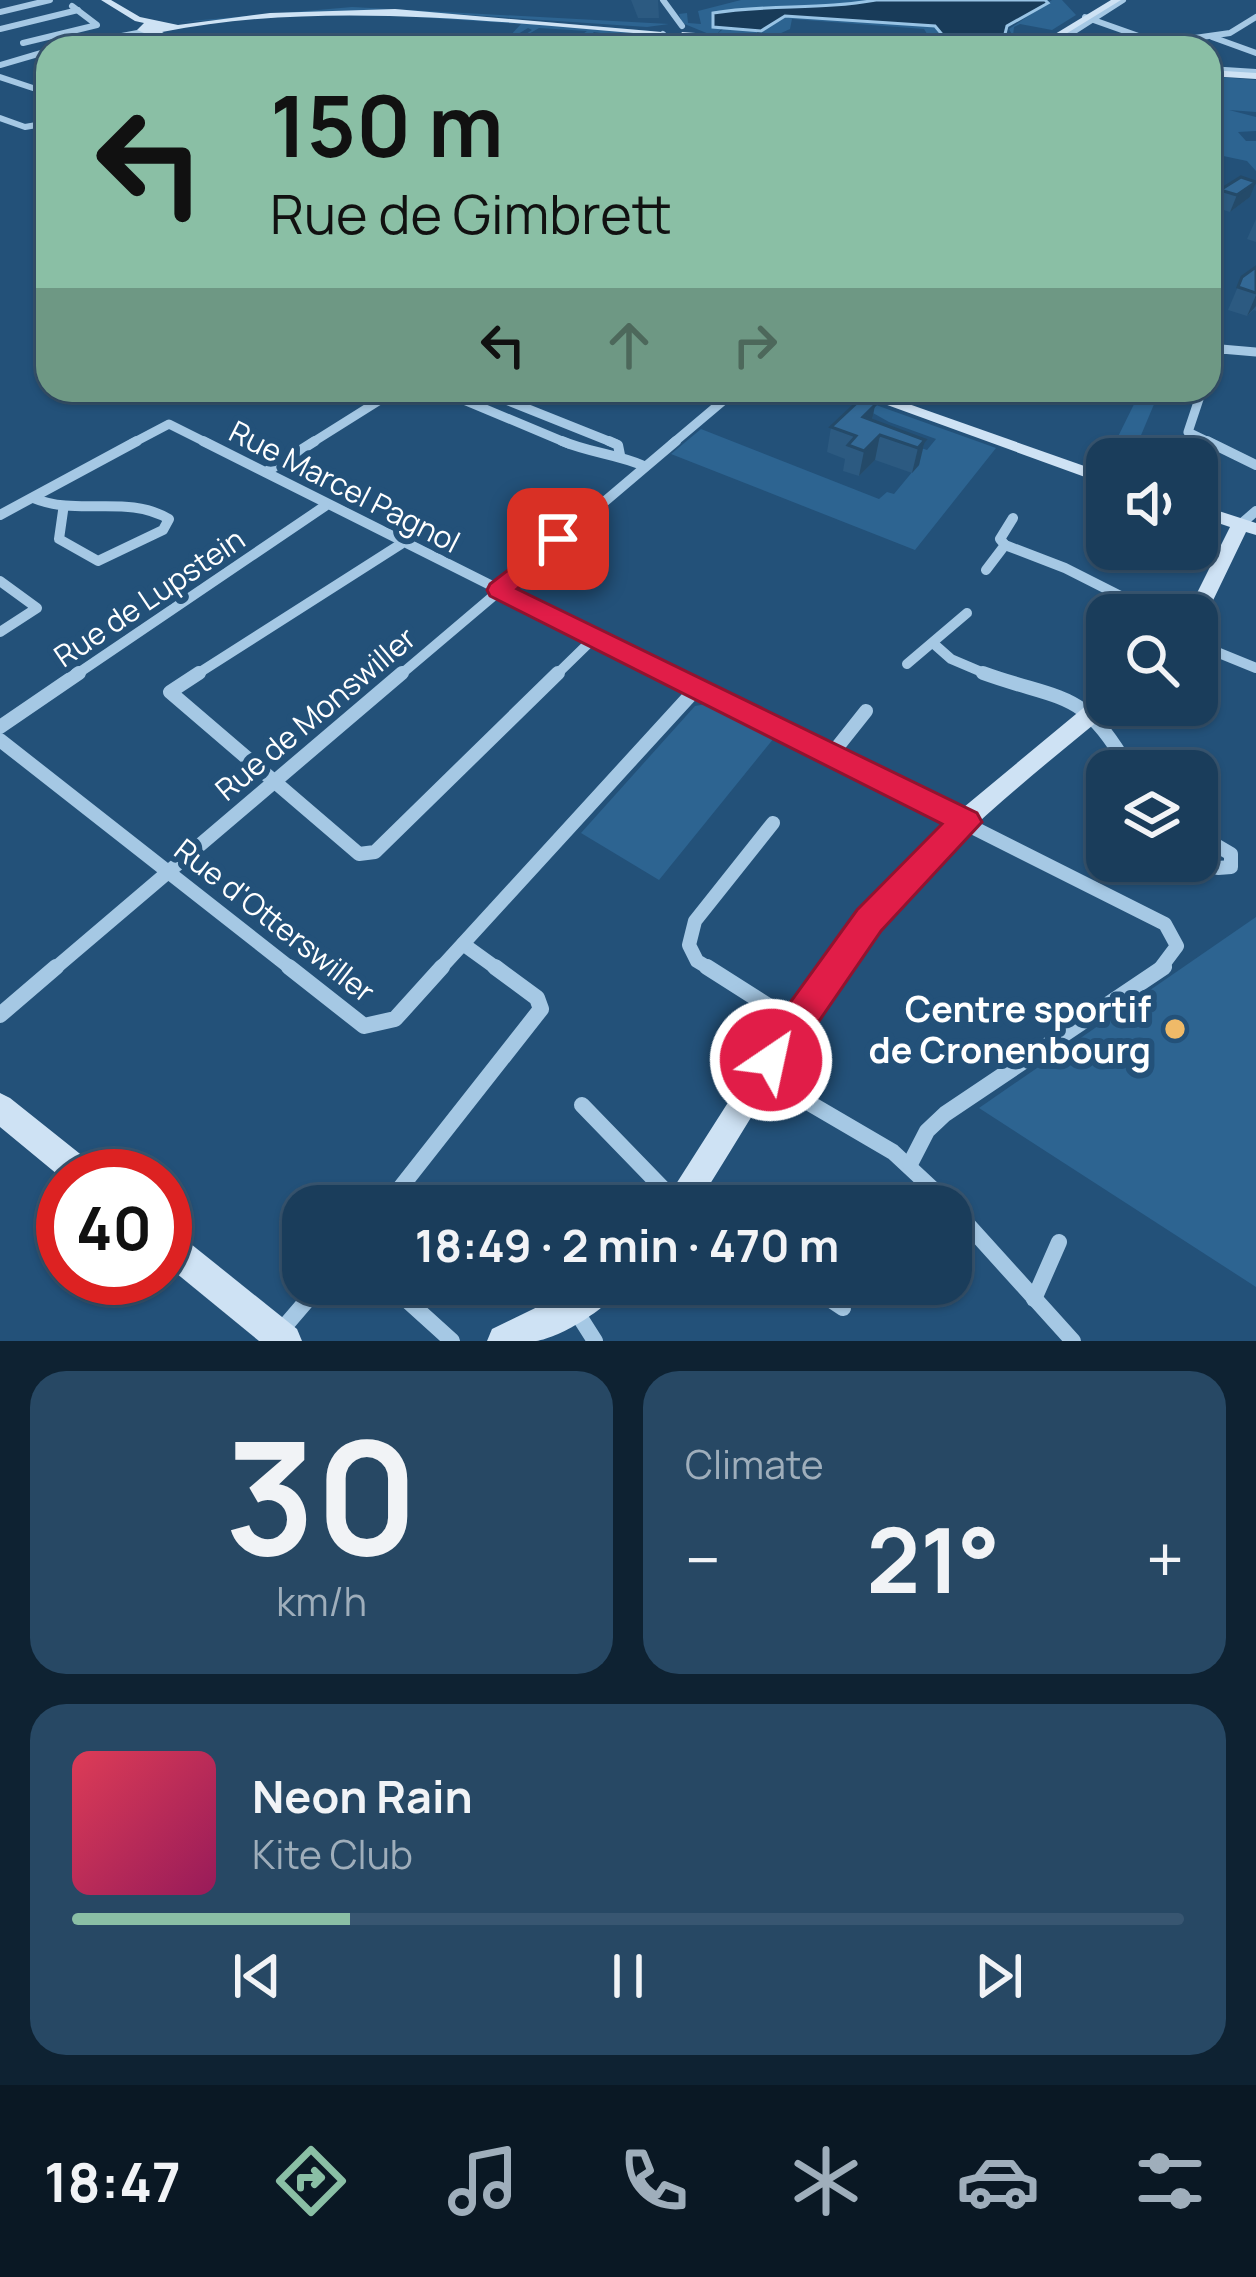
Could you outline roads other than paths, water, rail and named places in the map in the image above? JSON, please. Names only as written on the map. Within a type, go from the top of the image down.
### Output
[{"type":"street","points":[[0,12],[50,0]]},
{"type":"street","points":[[95,0],[156,29]]},
{"type":"street","points":[[104,0],[167,36]]},
{"type":"street","points":[[663,0],[670,32]]},
{"type":"street","points":[[1059,36],[1122,0]]},
{"type":"street","points":[[3,28],[75,8],[97,25],[55,36]]},
{"type":"street","points":[[120,36],[223,20],[395,12],[714,36]]},
{"type":"street","points":[[1211,36],[1240,30],[1256,17]]},
{"type":"street","points":[[1091,19],[1139,36]]},
{"type":"street","points":[[1068,36],[1091,19]]},
{"type":"street","points":[[3,28],[36,53]]},
{"type":"street","points":[[1221,40],[1256,53]]},
{"type":"street","points":[[10,47],[36,41]]},
{"type":"street","points":[[0,65],[36,55]]},
{"type":"street","points":[[1221,72],[1256,74]]},
{"type":"street","points":[[0,77],[36,89]]},
{"type":"street","points":[[0,118],[25,127],[36,125]]},
{"type":"street","points":[[1221,349],[1256,352]]},
{"type":"street","points":[[266,472],[377,402]]},
{"type":"street","points":[[469,402],[599,457],[620,455],[644,466]]},
{"type":"street","points":[[511,402],[618,445],[620,455]]},
{"type":"street","name":"Rue de Monswiller","points":[[0,1015],[721,402]]},
{"type":"street","points":[[887,402],[1086,473]]},
{"type":"street","points":[[1198,402],[1188,432],[1256,465]]},
{"type":"street","points":[[531,428],[549,417]]},
{"type":"street","name":"Rue Marcel Pagnol","points":[[33,498],[169,424],[1151,915],[1174,940],[1177,953],[1166,966],[935,1122],[910,1164]]},
{"type":"street","points":[[0,515],[33,498],[63,511],[140,503],[169,519],[163,530],[98,561],[59,539],[63,511]]},
{"type":"street","name":"Rue de Lupstein","points":[[0,727],[325,506]]},
{"type":"street","points":[[1208,594],[1251,522],[1218,515]]},
{"type":"street","points":[[1013,518],[1000,539],[1005,545],[1116,594]]},
{"type":"street","points":[[401,544],[171,690],[172,697],[358,854],[375,851],[595,637]]},
{"type":"street","points":[[986,570],[1005,545]]},
{"type":"street","points":[[0,581],[37,606],[0,632]]},
{"type":"street","points":[[907,664],[950,636],[967,613]]},
{"type":"street","points":[[934,644],[952,661],[973,670],[1086,703]]},
{"type":"street","points":[[1218,653],[1256,668]]},
{"type":"street","name":"Rue d'Otterswiller","points":[[0,740],[364,1026],[395,1019],[697,688]]},
{"type":"street","points":[[831,755],[866,712]]},
{"type":"street","points":[[696,1185],[762,1075],[887,898],[966,822],[1086,719]]},
{"type":"street","points":[[773,823],[695,921],[688,940],[697,961],[796,1024]]},
{"type":"street","points":[[403,1185],[541,1009],[537,998],[463,944]]},
{"type":"street","points":[[762,1075],[910,1164],[930,1185]]},
{"type":"street","points":[[582,1105],[668,1185]]},
{"type":"street","points":[[0,1108],[50,1149]]},
{"type":"street","points":[[972,1230],[1064,1338]]},
{"type":"street","points":[[1034,1299],[1059,1242]]},
{"type":"street","points":[[192,1265],[282,1338],[306,1305]]},
{"type":"street","points":[[412,1305],[452,1341]]},
{"type":"street","points":[[504,1341],[577,1305]]},
{"type":"street","points":[[838,1305],[843,1308]]},
{"type":"street","points":[[574,1307],[595,1341]]},
{"type":"place","name":"Centre sportif de Cronenbourg","points":[[1175,1029]]}]
